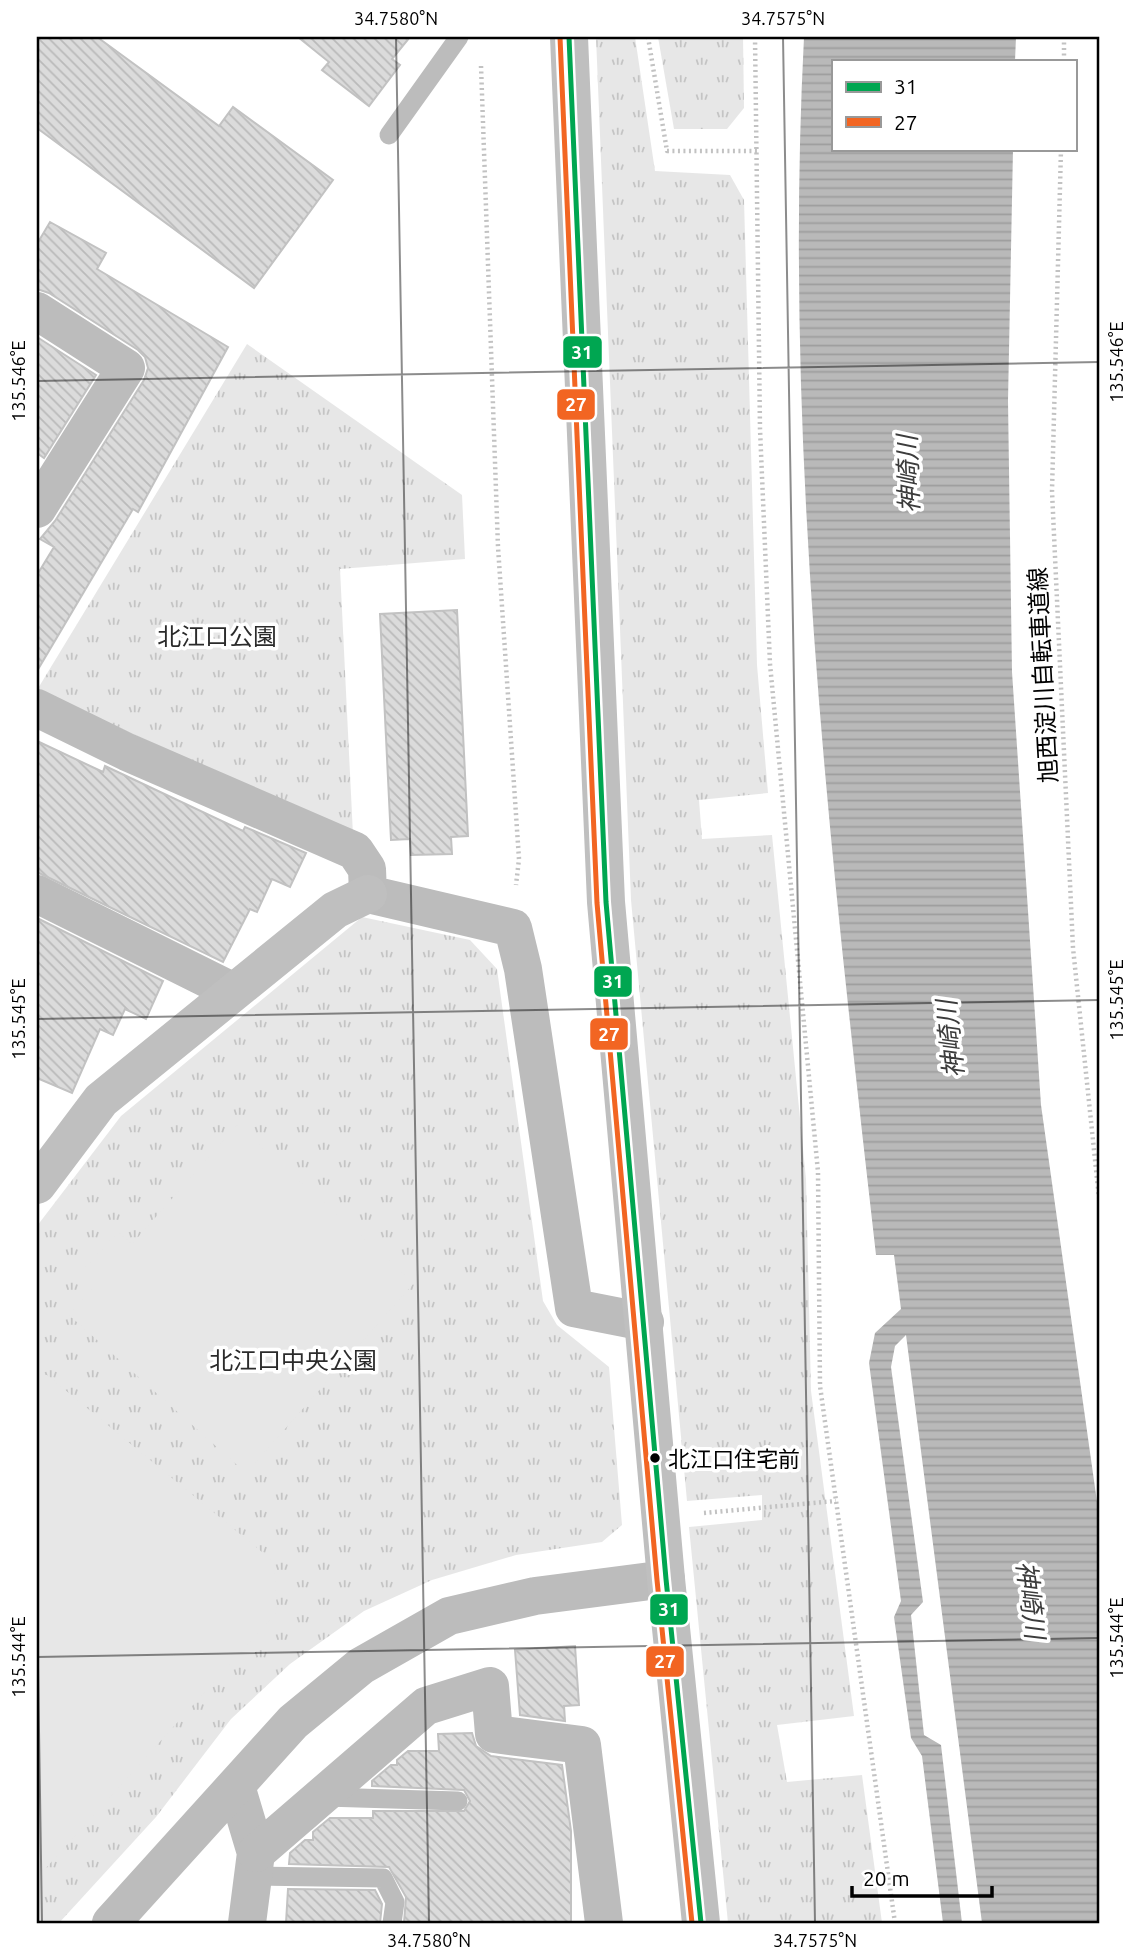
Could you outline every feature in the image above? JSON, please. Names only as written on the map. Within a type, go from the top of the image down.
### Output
[{"type":"street","points":[[569,37],[606,902],[666,1579],[701,1923]]},
{"type":"street","points":[[37,311],[126,368],[37,509]]},
{"type":"street","points":[[37,708],[127,752],[355,851],[367,869],[368,894]]},
{"type":"street","points":[[37,894],[232,991]]},
{"type":"street","points":[[37,1185],[102,1100],[232,991],[335,910],[368,894],[513,928],[523,969],[574,1308],[645,1322]]},
{"type":"street","points":[[111,1923],[293,1722],[361,1666],[449,1616],[534,1596],[666,1579]]},
{"type":"street","points":[[255,1864],[321,1797],[426,1706],[491,1686],[494,1734],[582,1745],[604,1923]]},
{"type":"street","points":[[236,1786],[255,1864],[247,1923]]},
{"type":"lane","points":[[389,135],[459,37]]},
{"type":"lane","points":[[321,1797],[458,1801]]},
{"type":"lane","points":[[255,1864],[383,1878],[395,1902],[392,1923]]},
{"type":"path","points":[[648,37],[667,151],[757,151]]},
{"type":"path","points":[[755,37],[760,429],[770,664],[818,1172],[820,1386],[895,1923]]},
{"type":"path","points":[[1064,37],[1064,60]]},
{"type":"path","points":[[481,64],[498,547],[519,859],[513,928]]},
{"type":"path","name":"旭西淀川自転車道線","points":[[1061,150],[1052,491],[1073,948],[1099,1198]]},
{"type":"path","points":[[702,1513],[836,1501]]},
{"type":"green space","points":[[596,37],[635,37],[655,171],[730,175],[744,200],[757,665],[768,793],[699,800],[702,839],[772,835],[806,1179],[811,1391],[854,1716],[777,1725],[787,1782],[862,1775],[882,1923],[728,1923],[689,1527],[762,1520],[762,1495],[687,1501],[631,900]]},
{"type":"green space","points":[[658,37],[743,37],[744,108],[727,129],[674,129]]},
{"type":"green space","name":"北江口公園","points":[[247,344],[462,495],[465,559],[340,569],[353,835],[37,690]]},
{"type":"green space","name":"北江口中央公園","points":[[362,917],[470,940],[497,969],[543,1301],[557,1325],[609,1367],[622,1525],[602,1542],[516,1555],[432,1580],[364,1611],[290,1664],[231,1719],[156,1817],[59,1923],[37,1923],[37,1226],[121,1116]]},
{"type":"green space","points":[[237,1125],[414,1283],[246,1473],[69,1315],[96,1285],[82,1271],[118,1232],[132,1244]]},
{"type":"green space","points":[[37,1375],[47,1375],[274,1562],[277,1612],[37,1878]]},
{"type":"water","name":"神崎川","points":[[804,37],[1016,37],[1015,60],[832,60],[832,150],[1013,150],[1008,401],[1012,672],[1041,1105],[1099,1516],[1099,1923],[982,1923],[906,1335],[895,1346],[891,1367],[923,1602],[911,1615],[924,1735],[941,1745],[962,1923],[943,1923],[922,1756],[911,1738],[894,1617],[901,1601],[869,1363],[875,1333],[901,1309],[894,1255],[876,1255],[827,799],[805,495],[799,190]]},
{"type":"building","points":[[37,37],[97,37],[219,126],[233,107],[333,180],[254,288],[37,128]]},
{"type":"building","points":[[298,37],[410,37],[392,59],[400,65],[369,106],[322,70],[329,62]]},
{"type":"building","points":[[50,222],[106,253],[97,269],[228,347],[138,512],[133,509],[37,671],[37,575],[54,547],[40,539],[55,521],[144,380],[148,368],[145,357],[138,350],[49,293],[37,289],[37,244]]},
{"type":"building","points":[[37,337],[96,375],[44,458],[37,453]]},
{"type":"building","points":[[457,610],[468,836],[451,837],[452,854],[411,855],[410,839],[391,840],[380,614]]},
{"type":"building","points":[[37,741],[103,772],[105,766],[243,831],[245,827],[306,853],[290,887],[272,879],[257,912],[250,909],[223,962],[37,872]]},
{"type":"building","points":[[37,918],[163,981],[146,1019],[125,1009],[113,1035],[100,1029],[72,1093],[37,1078]]},
{"type":"building","points":[[575,1646],[579,1705],[564,1706],[565,1721],[520,1715],[515,1650]]},
{"type":"building","points":[[472,1733],[476,1746],[491,1756],[562,1765],[571,1831],[571,1923],[404,1923],[406,1897],[389,1867],[289,1864],[290,1853],[305,1840],[313,1840],[313,1832],[330,1818],[373,1818],[373,1811],[464,1811],[470,1801],[464,1790],[372,1786],[372,1781],[391,1765],[397,1765],[397,1760],[408,1751],[439,1751],[438,1734]]},
{"type":"building","points":[[288,1889],[375,1890],[382,1904],[380,1923],[286,1923]]},
{"type":"transit line","name":"27","points":[[560,37],[597,903],[657,1580],[692,1923]]},
{"type":"transit line","name":"31","points":[[569,37],[606,902],[666,1579],[701,1923]]},
{"type":"place","name":"北江口住宅前","points":[[655,1458]]}]
